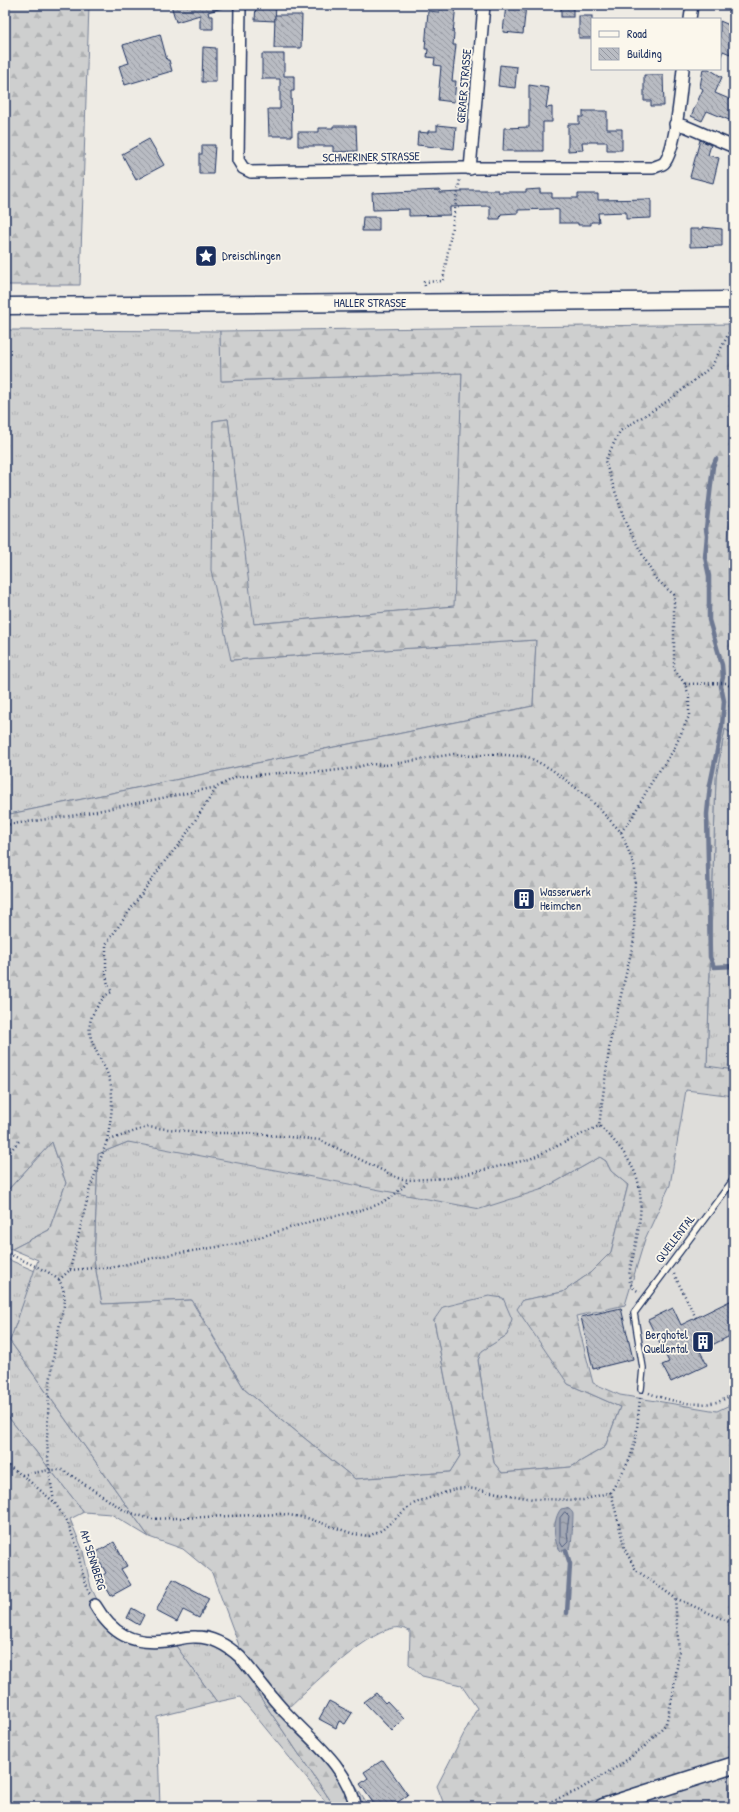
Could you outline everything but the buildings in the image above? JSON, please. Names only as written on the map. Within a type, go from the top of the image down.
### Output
[{"type":"main road","name":"HALLER STRASSE","points":[[5,306],[734,300]]},
{"type":"main road","points":[[603,1807],[734,1765]]},
{"type":"street","name":"SCHWERINER STRASSE","points":[[240,5],[238,160],[242,168],[251,172],[466,168],[653,168],[664,163],[669,153],[676,124]]},
{"type":"street","name":"GERAER STRASSE","points":[[466,168],[484,5]]},
{"type":"street","points":[[690,18],[692,5]]},
{"type":"street","points":[[683,70],[676,124],[685,126],[734,148]]},
{"type":"street","name":"AM SENNBERG","points":[[95,1605],[103,1619],[114,1631],[126,1637],[142,1642],[197,1637],[221,1643],[232,1649],[284,1712],[324,1750],[349,1786],[356,1807]]},
{"type":"lane","name":"QUELLENTAL","points":[[641,1390],[643,1368],[634,1313],[734,1179]]},
{"type":"path","points":[[425,286],[424,282],[443,281],[466,168]]},
{"type":"path","points":[[621,832],[633,816],[651,783],[673,751],[689,716],[689,696],[685,684],[674,670],[674,595],[655,578],[626,524],[605,461],[620,430],[671,399],[712,366],[734,323]]},
{"type":"path","points":[[685,684],[726,683],[734,689]]},
{"type":"path","points":[[5,826],[77,815],[217,787],[236,777],[278,773],[322,772],[354,768],[369,764],[386,765],[454,754],[472,756],[494,754],[528,758],[551,769],[587,796],[621,832],[635,868],[634,940],[610,1042],[599,1126]]},
{"type":"path","points":[[5,1252],[48,1272],[59,1280],[70,1270],[90,1188],[107,1141],[113,1102],[110,1084],[92,1042],[89,1028],[95,1010],[106,994],[112,992],[108,985],[106,975],[106,944],[165,861],[181,842],[217,787]]},
{"type":"path","points":[[107,1141],[147,1128],[210,1133],[248,1133],[320,1140],[398,1178],[408,1180],[450,1178],[530,1159],[599,1126]]},
{"type":"path","points":[[599,1126],[617,1142],[637,1178],[641,1198],[634,1256],[630,1272],[630,1283],[634,1289],[647,1296]]},
{"type":"path","points":[[5,1157],[20,1141]]},
{"type":"path","points":[[70,1270],[110,1268],[162,1256],[241,1243],[312,1221],[354,1212],[377,1205],[392,1197],[406,1184],[408,1180]]},
{"type":"path","points":[[669,1265],[696,1318]]},
{"type":"path","name":"AM SENNBERG","points":[[59,1280],[63,1288],[65,1301],[55,1346],[49,1391],[47,1442],[49,1470],[54,1502],[67,1521],[78,1550],[87,1589],[95,1605]]},
{"type":"path","points":[[734,1394],[719,1401],[698,1404],[663,1399],[641,1390],[636,1438],[630,1458],[611,1492],[625,1550],[636,1570],[675,1598],[734,1624]]},
{"type":"path","points":[[5,1464],[22,1475],[54,1502]]},
{"type":"path","points":[[22,1475],[49,1470],[63,1470],[125,1511],[151,1519],[282,1514],[306,1518],[354,1534],[369,1536],[382,1530],[404,1510],[415,1503],[455,1489],[468,1488],[533,1499],[583,1500],[611,1492]]},
{"type":"path","points":[[537,1807],[577,1791],[620,1765],[645,1746],[666,1724],[673,1694],[679,1652],[675,1598]]},
{"type":"shaded area","points":[[686,1090],[734,1096],[734,1403],[717,1411],[620,1395],[593,1383],[576,1316],[625,1305],[645,1239],[670,1185]]},
{"type":"green space","points":[[5,5],[89,5],[80,285],[5,285]]},
{"type":"green space","points":[[734,324],[734,478],[728,539],[729,595],[734,617],[734,735],[725,729],[716,777],[707,1066],[734,1070],[734,1096],[686,1090],[670,1185],[645,1239],[625,1305],[576,1316],[593,1383],[620,1395],[717,1411],[734,1403],[734,1757],[573,1807],[445,1807],[437,1786],[477,1708],[461,1685],[422,1676],[409,1664],[410,1631],[401,1628],[390,1629],[359,1646],[325,1674],[287,1709],[347,1773],[369,1807],[335,1807],[256,1691],[212,1573],[183,1549],[149,1537],[10,1341],[38,1260],[12,1249],[49,1230],[66,1183],[52,1142],[5,1193],[5,815],[533,706],[536,640],[231,660],[211,570],[213,421],[228,419],[254,624],[454,606],[462,373],[221,381],[220,331]],"holes":[[[128,1142],[480,1209],[543,1189],[600,1157],[606,1161],[611,1171],[628,1185],[611,1252],[590,1273],[563,1292],[523,1300],[517,1309],[568,1384],[620,1407],[605,1447],[571,1467],[502,1473],[494,1463],[478,1360],[482,1351],[507,1335],[512,1319],[503,1298],[489,1296],[443,1307],[434,1320],[460,1456],[450,1472],[355,1479],[245,1390],[191,1300],[102,1304],[94,1260],[98,1154]]]},
{"type":"green space","points":[[5,330],[220,331],[222,381],[462,373],[455,606],[253,624],[228,419],[213,421],[231,660],[536,640],[533,706],[5,815]]},
{"type":"green space","points":[[725,729],[734,735],[734,1070],[707,1067],[716,777]]},
{"type":"green space","points":[[52,1142],[66,1183],[49,1230],[12,1249],[5,1248],[5,1193]]},
{"type":"green space","points":[[128,1142],[543,1189],[600,1157],[606,1161],[611,1171],[628,1185],[611,1252],[590,1273],[563,1292],[523,1300],[568,1384],[620,1407],[605,1447],[571,1467],[502,1473],[494,1463],[478,1360],[481,1351],[507,1335],[434,1320],[460,1456],[450,1472],[355,1479],[245,1390],[192,1300],[102,1304],[94,1260],[98,1154]]},
{"type":"green space","points":[[5,1258],[35,1271],[10,1341],[149,1537],[111,1514],[84,1512],[5,1413]]},
{"type":"green space","points":[[5,1413],[84,1512],[70,1519],[83,1551],[91,1587],[102,1610],[122,1630],[142,1637],[168,1635],[217,1702],[157,1717],[160,1807],[5,1807]]},
{"type":"green space","points":[[184,1631],[208,1631],[240,1648],[256,1691],[335,1807],[330,1807],[240,1697],[217,1702],[168,1635]]},
{"type":"green space","points":[[734,1772],[734,1788],[729,1788],[730,1807],[629,1807]]},
{"type":"water","points":[[566,1508],[573,1514],[571,1542],[570,1548],[561,1551],[556,1542],[555,1524],[558,1513],[561,1509]]},
{"type":"waterway","points":[[716,459],[713,466],[706,529],[707,536],[705,557],[709,576],[709,620],[722,665],[723,677],[721,686],[724,701],[722,726],[710,785],[707,814],[710,957],[714,967],[734,966]]},
{"type":"waterway","points":[[566,1551],[570,1564],[567,1613]]},
{"type":"place","name":"Dreischlingen","points":[[206,256]]},
{"type":"place","name":"Wasserwerk Heimchen","points":[[524,899]]},
{"type":"place","name":"Berghotel Quellental","points":[[703,1342]]}]
